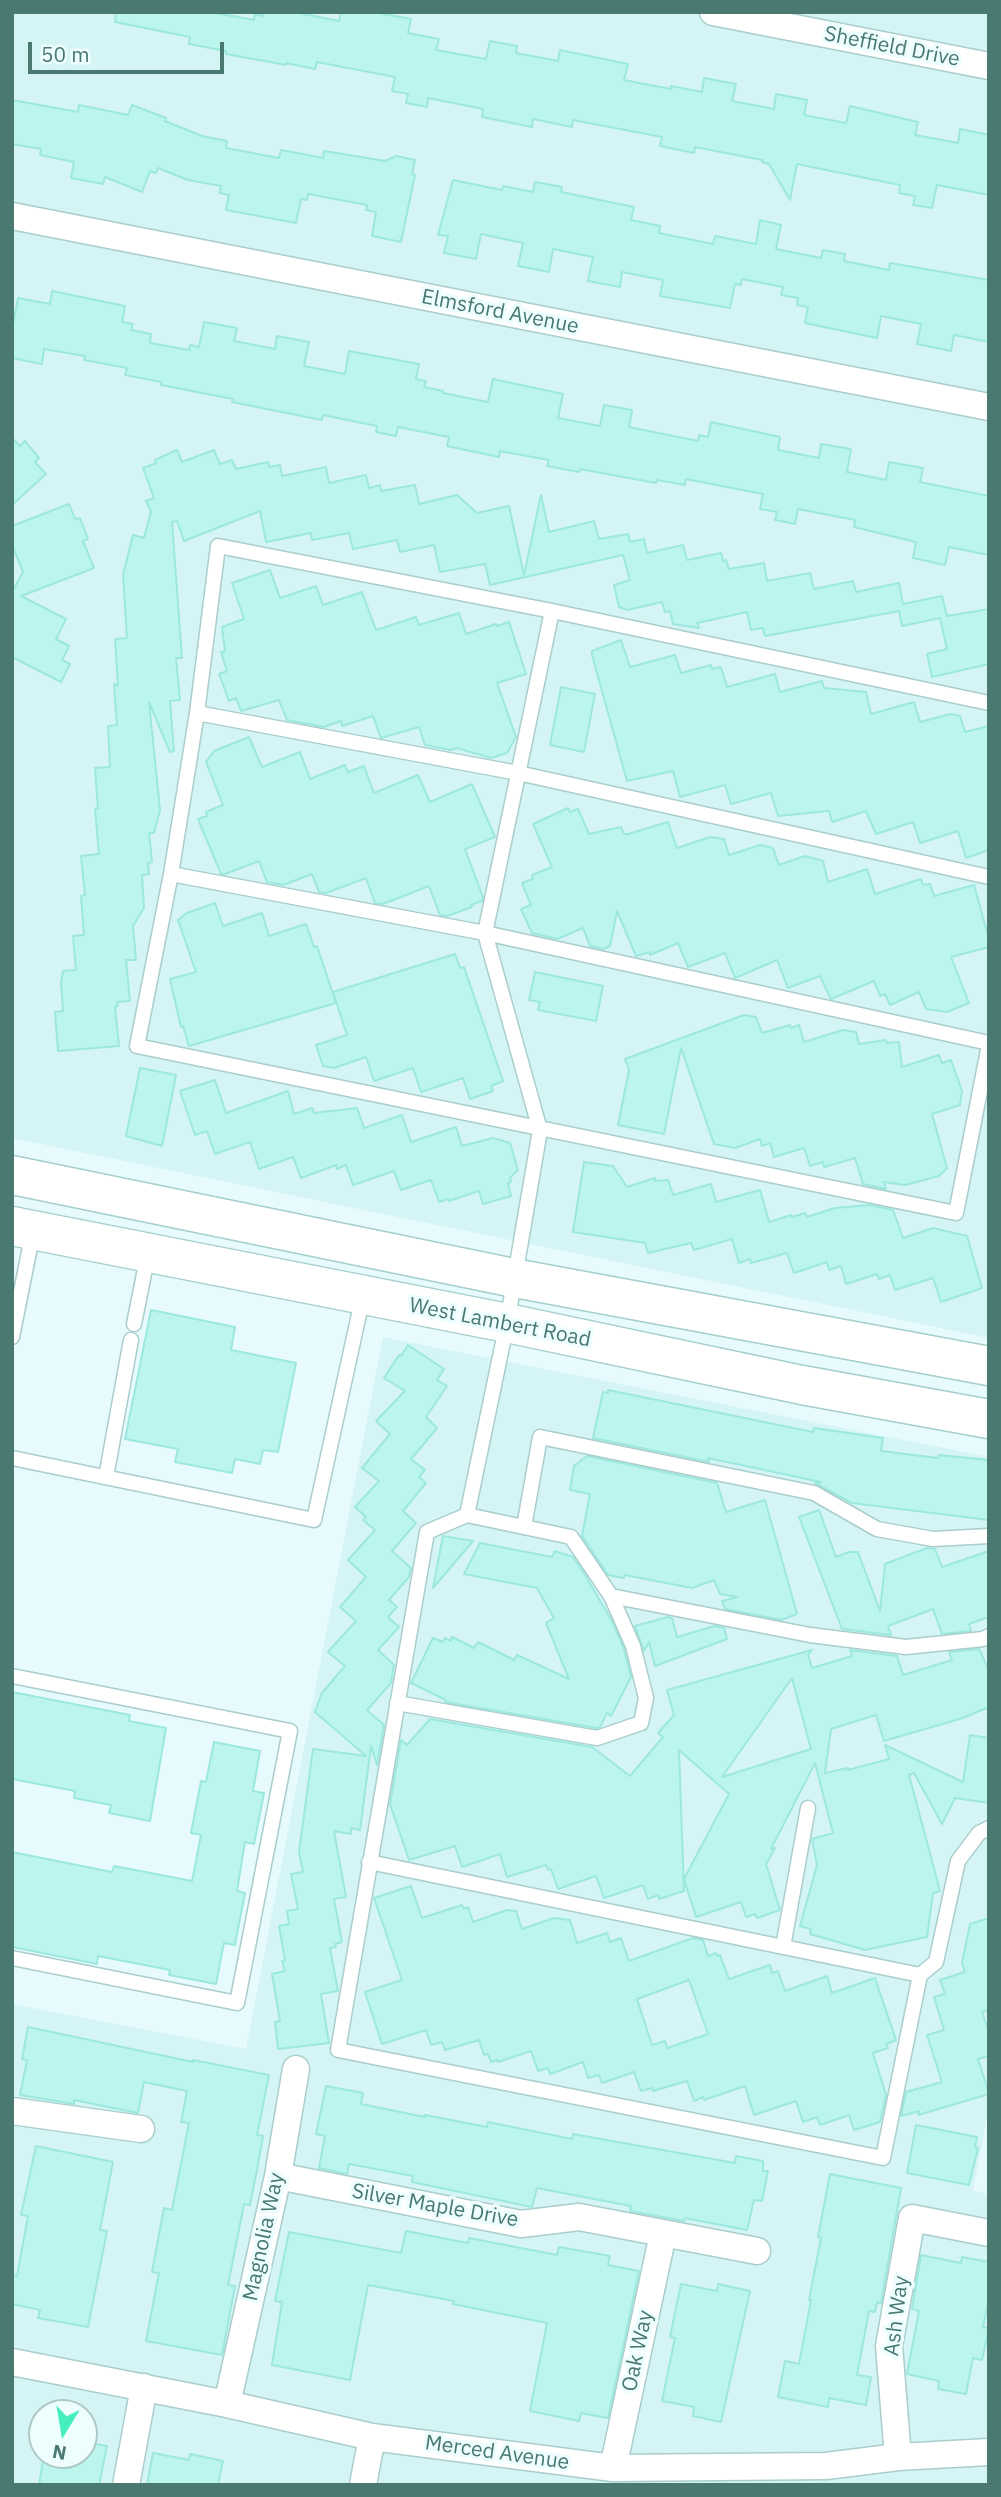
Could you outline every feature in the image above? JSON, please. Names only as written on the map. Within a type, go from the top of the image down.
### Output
[{"type":"main road","points":[[12,1175],[514,1278],[989,1366]]},
{"type":"main road","name":"West Lambert Road","points":[[23,1228],[507,1323],[802,1385],[989,1419]]},
{"type":"street","name":"Sheffield Drive","points":[[713,12],[989,66]]},
{"type":"street","name":"Elmsford Avenue","points":[[12,216],[989,407]]},
{"type":"street","name":"Magnolia Way","points":[[227,2404],[278,2176],[296,2069]]},
{"type":"street","points":[[14,2118],[141,2129]]},
{"type":"street","name":"Silver Maple Drive","points":[[278,2176],[521,2224],[579,2217],[757,2251]]},
{"type":"street","name":"Ash Way","points":[[898,2457],[889,2346],[912,2218],[989,2233]]},
{"type":"street","name":"Oak Way","points":[[613,2469],[663,2234]]},
{"type":"street","name":"Merced Avenue","points":[[12,2362],[227,2404],[372,2437],[613,2469],[824,2475],[898,2457],[989,2452]]},
{"type":"street","points":[[125,2485],[144,2388]]},
{"type":"street","points":[[363,2485],[372,2437]]},
{"type":"lane","points":[[171,874],[485,933],[989,1044],[956,1213],[137,1046],[171,874],[197,713],[218,546],[552,611],[989,703]]},
{"type":"lane","points":[[467,1515],[507,1323],[540,1130],[485,933],[552,611]]},
{"type":"lane","points":[[197,713],[518,773],[989,877]]},
{"type":"lane","points":[[12,1337],[23,1228]]},
{"type":"lane","points":[[134,1324],[148,1253]]},
{"type":"lane","points":[[12,1458],[314,1520],[363,1295]]},
{"type":"lane","points":[[106,1477],[131,1340]]},
{"type":"lane","points":[[524,1527],[540,1437],[814,1493],[877,1529],[933,1539],[989,1536]]},
{"type":"lane","points":[[397,1703],[597,1738],[641,1723],[646,1698],[633,1646],[611,1596],[571,1537],[467,1515],[427,1532],[369,1862],[338,2050],[883,2158],[920,1975],[936,1962],[958,1861],[979,1833],[989,1828]]},
{"type":"lane","points":[[611,1596],[810,1635],[906,1647],[984,1639],[989,1636]]},
{"type":"lane","points":[[12,1676],[290,1731],[237,2003],[12,1958]]},
{"type":"lane","points":[[783,1947],[808,1808]]},
{"type":"lane","points":[[369,1862],[920,1975]]},
{"type":"shaded area","points":[[12,12],[989,12],[989,422],[986,435],[989,436],[989,1338],[12,1138]]},
{"type":"shaded area","points":[[383,1337],[989,1457],[989,2106],[973,2191],[989,2194],[989,2485],[12,2485],[12,2004],[246,2049]]},
{"type":"building","points":[[116,12],[210,12],[254,20],[255,14],[263,16],[264,12],[294,12],[339,21],[341,12],[373,12],[411,19],[408,33],[439,39],[436,50],[486,59],[490,41],[517,46],[516,53],[558,61],[560,50],[628,64],[624,80],[702,92],[704,78],[736,84],[732,101],[774,109],[776,94],[807,100],[804,115],[846,123],[850,106],[918,122],[915,135],[958,143],[960,129],[989,135],[989,195],[937,185],[932,208],[913,205],[915,196],[899,193],[900,185],[797,164],[790,200],[769,164],[762,160],[695,147],[694,153],[660,146],[662,137],[573,120],[572,127],[533,119],[532,127],[482,117],[483,109],[428,98],[427,107],[406,103],[408,94],[392,91],[395,77],[317,62],[315,69],[226,54],[226,51],[189,44],[190,37],[115,22]]},
{"type":"building","points":[[12,100],[78,112],[79,105],[128,115],[132,105],[202,136],[227,141],[226,148],[279,158],[281,150],[323,158],[324,151],[385,161],[396,156],[415,160],[412,174],[415,175],[401,242],[372,236],[376,212],[366,210],[367,205],[308,194],[307,200],[301,199],[296,223],[226,210],[229,195],[220,193],[221,186],[188,180],[158,168],[156,173],[150,171],[142,192],[105,177],[103,184],[71,178],[74,162],[40,155],[41,149],[12,144]]},
{"type":"building","points":[[453,180],[502,190],[503,186],[533,192],[535,182],[562,187],[561,192],[634,207],[631,220],[660,226],[659,233],[713,244],[715,236],[756,244],[760,220],[781,225],[776,249],[821,258],[823,250],[845,254],[844,261],[889,270],[890,263],[989,280],[989,342],[954,335],[951,351],[917,344],[921,324],[881,316],[877,338],[805,323],[808,307],[797,305],[798,298],[781,295],[783,287],[742,279],[741,285],[735,284],[730,308],[660,296],[663,280],[622,272],[620,287],[588,281],[593,257],[553,249],[549,272],[518,266],[523,243],[481,234],[476,259],[444,253],[448,236],[438,235]]},
{"type":"building","points":[[52,291],[125,306],[122,322],[133,324],[131,330],[151,334],[150,343],[189,350],[190,345],[199,347],[204,322],[237,328],[234,341],[275,349],[277,336],[309,342],[304,366],[345,374],[349,351],[419,364],[416,379],[426,381],[424,387],[443,393],[488,402],[493,379],[563,394],[558,418],[600,426],[604,405],[632,410],[629,427],[698,441],[699,435],[708,437],[711,422],[780,437],[778,450],[819,458],[821,444],[851,449],[847,472],[886,480],[889,462],[923,468],[920,482],[989,496],[989,555],[949,547],[945,565],[913,558],[916,542],[854,527],[855,520],[798,509],[795,524],[775,520],[777,512],[760,509],[763,494],[686,479],[685,485],[657,480],[656,483],[580,469],[579,472],[547,466],[549,460],[500,451],[499,457],[447,446],[449,437],[398,427],[396,436],[376,432],[377,426],[323,415],[322,420],[161,385],[161,382],[125,375],[127,368],[84,360],[85,356],[44,349],[42,364],[12,358],[12,330],[18,298],[50,304]]},
{"type":"building","points":[[12,438],[20,446],[25,441],[39,458],[35,462],[46,474],[12,505]]},
{"type":"building","points":[[177,450],[182,462],[214,450],[220,464],[232,460],[236,469],[268,462],[269,467],[280,465],[282,476],[326,467],[329,483],[366,475],[369,488],[380,485],[381,491],[415,485],[419,504],[457,495],[477,513],[509,506],[524,575],[541,495],[549,532],[594,521],[599,539],[628,534],[630,542],[644,539],[647,553],[683,545],[687,560],[721,553],[729,569],[764,563],[767,581],[810,573],[814,589],[853,581],[856,592],[899,583],[903,604],[942,596],[947,616],[989,609],[989,664],[932,677],[927,654],[947,649],[940,618],[902,626],[899,611],[765,636],[763,628],[751,630],[747,612],[697,623],[699,628],[673,624],[670,611],[665,612],[662,602],[627,610],[619,607],[614,585],[630,580],[623,555],[490,585],[485,564],[440,572],[434,545],[400,552],[397,540],[353,549],[349,533],[312,540],[311,533],[266,542],[260,511],[184,541],[177,521],[172,522],[182,658],[176,658],[180,700],[170,701],[174,751],[170,752],[149,702],[160,810],[154,833],[149,833],[152,862],[148,863],[149,874],[142,875],[144,908],[133,926],[136,960],[126,960],[130,1001],[117,1002],[118,1006],[115,1007],[119,1046],[58,1051],[55,1012],[63,1011],[63,971],[76,970],[73,936],[84,935],[81,896],[85,895],[81,856],[99,854],[95,768],[110,767],[108,726],[117,725],[115,639],[127,638],[123,575],[133,535],[144,538],[151,512],[146,501],[154,498],[143,468]]},
{"type":"building","points":[[69,504],[75,519],[80,518],[88,539],[83,541],[94,568],[21,596],[66,619],[56,639],[69,646],[62,660],[70,664],[61,682],[12,657],[12,592],[23,572],[12,545],[12,526]]},
{"type":"building","points":[[270,570],[280,598],[316,586],[323,605],[362,592],[376,630],[416,617],[419,625],[459,613],[466,634],[509,622],[526,674],[497,683],[516,737],[507,753],[491,758],[457,748],[451,750],[425,745],[419,727],[381,738],[373,716],[342,726],[341,721],[324,727],[287,720],[279,700],[241,711],[236,698],[229,701],[219,674],[227,671],[221,652],[225,651],[222,627],[244,619],[232,583]]},
{"type":"building","points":[[621,640],[630,667],[675,655],[681,673],[711,665],[712,669],[721,667],[727,687],[775,674],[780,692],[822,681],[824,688],[866,692],[871,714],[914,702],[920,722],[951,714],[960,716],[965,732],[989,726],[989,850],[966,858],[958,831],[920,843],[913,822],[876,834],[866,811],[832,822],[829,811],[778,816],[771,793],[731,804],[725,785],[680,797],[673,771],[627,781],[592,655],[592,651]]},
{"type":"building","points":[[561,687],[595,694],[584,752],[550,745]]},
{"type":"building","points":[[249,737],[262,767],[300,752],[310,779],[345,765],[348,772],[364,766],[374,793],[418,775],[430,802],[472,784],[495,837],[465,849],[483,897],[482,901],[447,916],[440,915],[429,886],[383,904],[375,903],[366,878],[326,893],[319,892],[312,874],[283,885],[267,882],[259,861],[221,874],[198,819],[207,816],[206,812],[223,805],[206,762],[214,751]]},
{"type":"building","points":[[568,808],[570,812],[578,809],[589,834],[621,827],[624,834],[628,834],[668,822],[677,848],[710,837],[724,839],[729,855],[760,845],[773,848],[779,865],[805,856],[823,861],[828,882],[867,869],[875,894],[921,879],[923,885],[930,884],[934,896],[974,885],[989,947],[951,957],[969,1003],[947,1012],[926,1009],[919,992],[890,1005],[885,994],[880,996],[874,981],[831,999],[820,976],[788,988],[777,960],[735,978],[725,953],[688,967],[678,943],[650,955],[650,952],[636,956],[617,911],[610,946],[603,949],[590,946],[583,928],[557,939],[532,933],[521,909],[531,905],[522,883],[533,879],[532,875],[552,867],[533,824]]},
{"type":"building","points":[[215,903],[223,926],[262,913],[269,936],[306,924],[314,947],[317,946],[336,1003],[189,1046],[183,1026],[181,1027],[170,979],[196,972],[178,920],[187,913]]},
{"type":"building","points":[[455,954],[460,968],[464,967],[503,1081],[491,1086],[493,1091],[470,1099],[463,1078],[421,1092],[413,1068],[374,1081],[366,1057],[334,1068],[323,1066],[316,1045],[347,1035],[333,992]]},
{"type":"building","points":[[535,972],[603,986],[596,1021],[538,1010],[540,1002],[529,1000]]},
{"type":"building","points":[[744,1015],[756,1017],[762,1033],[799,1025],[804,1042],[843,1030],[856,1032],[859,1044],[886,1040],[887,1043],[899,1042],[902,1067],[939,1055],[942,1063],[951,1060],[962,1091],[960,1105],[932,1114],[947,1168],[939,1176],[905,1185],[884,1182],[886,1189],[863,1184],[855,1158],[824,1167],[823,1162],[810,1166],[804,1148],[774,1157],[770,1143],[762,1146],[760,1139],[735,1148],[714,1144],[681,1048],[664,1134],[618,1125],[629,1070],[625,1059]]},
{"type":"building","points":[[140,1068],[176,1075],[162,1146],[126,1136]]},
{"type":"building","points":[[215,1080],[226,1113],[288,1091],[294,1114],[312,1108],[314,1113],[357,1108],[364,1128],[402,1115],[411,1142],[456,1127],[462,1146],[493,1138],[510,1143],[518,1170],[508,1183],[511,1196],[483,1204],[479,1191],[439,1202],[431,1180],[401,1190],[394,1171],[353,1185],[346,1165],[337,1169],[336,1165],[301,1178],[293,1157],[259,1169],[250,1142],[215,1154],[207,1131],[195,1135],[180,1091]]},
{"type":"building","points":[[584,1162],[613,1166],[627,1187],[655,1178],[655,1181],[668,1180],[673,1195],[711,1184],[716,1202],[760,1190],[769,1222],[805,1213],[807,1217],[835,1208],[869,1205],[893,1210],[903,1238],[933,1228],[967,1236],[982,1288],[941,1302],[933,1278],[895,1290],[890,1275],[879,1279],[877,1274],[846,1284],[841,1266],[829,1270],[827,1262],[794,1273],[787,1253],[751,1263],[750,1259],[739,1263],[732,1239],[694,1250],[691,1243],[648,1253],[645,1243],[573,1232]]},
{"type":"building","points":[[151,1310],[235,1327],[231,1350],[296,1363],[278,1452],[263,1450],[260,1464],[235,1459],[232,1473],[175,1462],[178,1449],[125,1439]]},
{"type":"building","points":[[408,1345],[444,1369],[437,1380],[447,1386],[426,1417],[437,1428],[411,1459],[425,1470],[419,1477],[426,1483],[403,1511],[416,1523],[392,1551],[411,1568],[409,1577],[389,1600],[397,1607],[388,1617],[399,1627],[378,1650],[394,1665],[391,1683],[367,1710],[384,1725],[377,1765],[371,1746],[360,1830],[351,1828],[351,1834],[334,1831],[346,1897],[334,1899],[342,1942],[330,1948],[338,1991],[321,1994],[329,2043],[278,2049],[275,2022],[280,2021],[272,1974],[285,1971],[279,1926],[289,1924],[287,1911],[298,1909],[291,1874],[303,1872],[299,1852],[313,1749],[366,1756],[315,1712],[322,1693],[345,1666],[328,1652],[356,1621],[340,1607],[366,1577],[348,1560],[375,1530],[363,1520],[366,1517],[355,1507],[379,1481],[362,1468],[390,1434],[376,1421],[405,1391],[384,1378]]},
{"type":"building","points":[[608,1390],[813,1432],[814,1428],[883,1438],[881,1451],[938,1458],[939,1455],[989,1460],[989,1520],[852,1503],[815,1483],[821,1482],[708,1458],[709,1462],[593,1438],[603,1392],[608,1393]]},
{"type":"building","points":[[587,1456],[717,1483],[726,1512],[765,1500],[797,1614],[781,1620],[725,1609],[722,1601],[737,1597],[720,1594],[714,1580],[692,1588],[625,1575],[624,1578],[608,1575],[582,1536],[590,1494],[570,1490],[574,1466]]},
{"type":"building","points":[[819,1510],[836,1557],[858,1552],[880,1611],[885,1564],[927,1548],[935,1549],[942,1567],[989,1551],[989,1617],[969,1624],[971,1631],[942,1634],[933,1609],[888,1626],[891,1635],[842,1629],[799,1517]]},
{"type":"building","points":[[443,1536],[473,1541],[433,1588]]},
{"type":"building","points":[[480,1543],[552,1557],[555,1551],[573,1557],[582,1570],[612,1621],[624,1649],[631,1677],[611,1716],[607,1713],[600,1727],[445,1702],[446,1700],[411,1683],[433,1638],[443,1642],[445,1638],[451,1641],[452,1637],[474,1648],[478,1642],[514,1660],[517,1655],[569,1679],[546,1623],[554,1618],[537,1588],[464,1574]]},
{"type":"building","points":[[672,1618],[677,1637],[715,1626],[724,1628],[727,1639],[655,1666],[649,1642],[644,1651],[635,1626]]},
{"type":"building","points":[[979,1649],[989,1671],[989,1707],[963,1718],[884,1741],[876,1715],[831,1729],[825,1773],[889,1759],[885,1745],[963,1782],[970,1735],[989,1738],[989,1803],[955,1798],[942,1824],[914,1773],[909,1775],[940,1891],[933,1893],[927,1937],[865,1950],[810,1934],[811,1929],[800,1926],[817,1865],[812,1839],[833,1833],[815,1763],[766,1864],[780,1910],[757,1918],[755,1914],[746,1917],[741,1902],[696,1917],[684,1879],[729,1794],[679,1750],[684,1891],[659,1899],[658,1895],[648,1899],[643,1885],[604,1898],[596,1876],[558,1889],[551,1869],[548,1870],[546,1865],[507,1877],[500,1854],[462,1867],[455,1846],[409,1860],[390,1804],[401,1740],[407,1745],[430,1719],[592,1747],[630,1776],[663,1737],[658,1733],[674,1715],[667,1690],[812,1650],[808,1655],[812,1668],[852,1656],[850,1650],[897,1656],[903,1675],[952,1660],[949,1652]],"holes":[[[792,1678],[811,1749],[722,1777]]]},
{"type":"building","points":[[12,1692],[130,1715],[129,1721],[166,1728],[150,1821],[109,1813],[111,1805],[74,1798],[75,1791],[12,1779]]},
{"type":"building","points":[[214,1742],[260,1751],[253,1791],[264,1793],[254,1844],[245,1842],[237,1891],[245,1893],[235,1945],[224,1943],[216,1984],[169,1975],[170,1970],[98,1956],[97,1964],[12,1947],[12,1852],[112,1872],[114,1866],[192,1881],[201,1835],[191,1833],[201,1781],[206,1782]]},
{"type":"building","points":[[411,1886],[422,1918],[462,1905],[464,1909],[468,1907],[473,1922],[507,1910],[516,1911],[522,1929],[554,1918],[570,1920],[577,1943],[607,1933],[610,1942],[621,1938],[629,1961],[693,1938],[703,1940],[708,1956],[716,1953],[717,1956],[720,1955],[729,1979],[770,1965],[772,1973],[778,1971],[785,1991],[827,1976],[832,1993],[875,1978],[896,2040],[886,2044],[888,2048],[873,2053],[886,2095],[880,2122],[854,2130],[849,2115],[820,2125],[817,2117],[803,2122],[796,2101],[754,2115],[745,2086],[694,2101],[687,2081],[653,2091],[652,2088],[641,2091],[634,2072],[602,2083],[599,2075],[588,2078],[583,2062],[550,2074],[548,2068],[538,2071],[531,2051],[491,2062],[488,2054],[484,2055],[479,2040],[445,2050],[442,2042],[431,2045],[426,2030],[382,2044],[365,1992],[402,1980],[374,1898]],"holes":[[[689,1980],[708,2034],[667,2048],[665,2041],[652,2045],[637,1999]]]},
{"type":"building","points":[[989,1918],[989,2010],[982,2012],[989,2033],[989,2056],[978,2059],[989,2094],[918,2115],[919,2111],[901,2116],[906,2092],[942,2082],[927,2035],[944,2030],[934,1997],[945,1994],[940,1980],[965,1972],[962,1963],[970,1924]]},
{"type":"building","points":[[28,2027],[269,2075],[257,2135],[263,2136],[250,2205],[244,2204],[228,2285],[235,2286],[222,2355],[146,2341],[159,2273],[152,2272],[164,2208],[172,2210],[189,2123],[181,2122],[187,2091],[144,2082],[138,2113],[74,2100],[74,2104],[20,2095],[27,2060],[22,2059]]},
{"type":"building","points":[[326,2086],[363,2093],[361,2104],[425,2117],[487,2127],[488,2122],[572,2139],[573,2134],[735,2163],[736,2156],[763,2161],[763,2171],[768,2171],[762,2201],[754,2200],[747,2230],[630,2211],[631,2206],[537,2188],[532,2207],[412,2182],[413,2176],[349,2164],[347,2174],[319,2168],[325,2136],[316,2134]]},
{"type":"building","points":[[916,2125],[977,2137],[975,2147],[978,2148],[969,2185],[907,2173]]},
{"type":"building","points":[[36,2146],[113,2162],[100,2230],[107,2231],[88,2327],[38,2318],[40,2310],[12,2304],[12,2275],[17,2276],[28,2216],[21,2215]]},
{"type":"building","points":[[830,2174],[901,2188],[881,2303],[877,2302],[875,2312],[869,2311],[857,2375],[871,2377],[866,2405],[829,2398],[828,2407],[778,2397],[785,2361],[799,2364]]},
{"type":"building","points":[[406,2231],[468,2243],[469,2238],[557,2255],[559,2247],[610,2256],[608,2265],[639,2271],[608,2418],[581,2413],[579,2421],[530,2411],[547,2323],[453,2304],[454,2301],[368,2285],[350,2380],[272,2365],[282,2302],[275,2301],[289,2232],[401,2253]]},
{"type":"building","points":[[921,2255],[961,2263],[962,2257],[989,2262],[989,2299],[983,2327],[989,2328],[982,2360],[973,2358],[966,2394],[938,2389],[939,2381],[907,2374],[919,2311],[912,2309]]},
{"type":"building","points":[[681,2284],[717,2291],[718,2284],[750,2291],[721,2422],[693,2416],[694,2407],[662,2401],[675,2338],[670,2337]]},
{"type":"building","points":[[98,2444],[107,2446],[99,2485],[39,2485],[42,2469],[98,2469]]},
{"type":"building","points":[[153,2453],[189,2460],[190,2454],[223,2461],[218,2485],[147,2485]]}]
